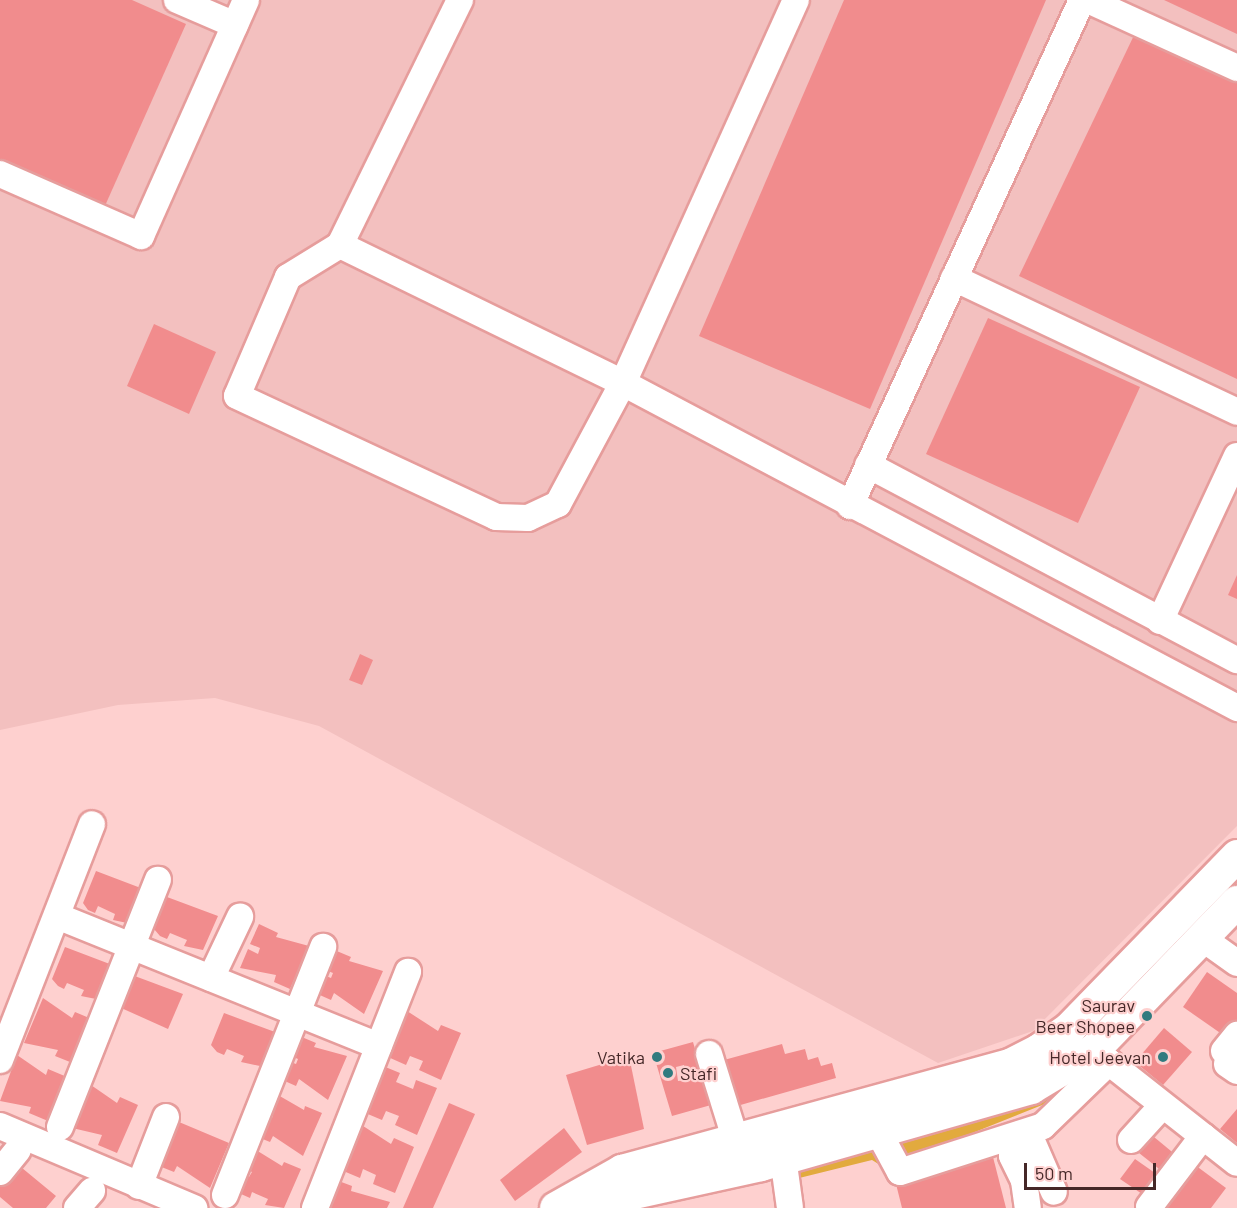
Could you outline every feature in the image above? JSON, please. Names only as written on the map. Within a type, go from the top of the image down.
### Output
[{"type":"main road","points":[[556,1208],[622,1171],[736,1142],[1010,1065],[1070,1028],[1237,856]]},
{"type":"main road","points":[[599,1208],[629,1194],[879,1133],[1031,1089],[1102,1056],[1202,938],[1237,902]]},
{"type":"street","points":[[177,0],[235,25]]},
{"type":"street","points":[[0,174],[141,236],[246,0]]},
{"type":"street","points":[[460,0],[340,245],[288,277],[237,396],[496,517],[528,518],[558,504],[623,383],[796,0]]},
{"type":"street","points":[[850,506],[1083,0]]},
{"type":"street","points":[[1088,0],[1237,68]]},
{"type":"street","points":[[340,245],[623,383],[850,506],[1237,708]]},
{"type":"street","points":[[954,278],[1237,412]]},
{"type":"street","points":[[1160,621],[1237,456]]},
{"type":"street","points":[[868,465],[1237,660]]},
{"type":"street","points":[[0,1060],[92,824]]},
{"type":"street","points":[[60,1127],[158,880]]},
{"type":"street","points":[[57,916],[379,1046]]},
{"type":"street","points":[[211,978],[240,917]]},
{"type":"street","points":[[1202,938],[1237,963]]},
{"type":"street","points":[[225,1195],[323,947]]},
{"type":"street","points":[[315,1208],[408,972]]},
{"type":"street","points":[[1070,1028],[1237,1163]]},
{"type":"street","points":[[709,1054],[736,1142]]},
{"type":"street","points":[[879,1133],[900,1172],[1024,1133],[1043,1126],[1102,1056]]},
{"type":"street","points":[[1131,1140],[1163,1105]]},
{"type":"street","points":[[139,1186],[166,1117]]},
{"type":"street","points":[[0,1126],[194,1208]]},
{"type":"street","points":[[1024,1133],[1054,1192]]},
{"type":"street","points":[[1024,1133],[1012,1156],[1024,1180],[1028,1208]]},
{"type":"street","points":[[1149,1207],[1203,1136]]},
{"type":"street","points":[[0,1172],[18,1150]]},
{"type":"street","points":[[783,1157],[790,1208]]},
{"type":"shaded area","points":[[0,0],[1237,0],[1237,826],[1033,1031],[938,1063],[319,726],[215,698],[118,705],[0,730]]},
{"type":"shaded area","points":[[1092,1052],[1117,1075],[885,1168],[872,1160],[779,1183],[774,1165]]},
{"type":"building","points":[[0,0],[132,0],[186,24],[104,208],[0,162]]},
{"type":"building","points":[[844,0],[1046,0],[870,409],[699,336]]},
{"type":"building","points":[[1164,0],[1237,0],[1237,34]]},
{"type":"building","points":[[1137,29],[1237,76],[1237,379],[1019,276]]},
{"type":"building","points":[[988,318],[1140,387],[1078,523],[926,454]]},
{"type":"building","points":[[154,324],[216,352],[189,414],[127,386]]},
{"type":"building","points":[[1237,575],[1237,599],[1228,595]]},
{"type":"building","points":[[360,654],[373,660],[362,685],[349,680]]},
{"type":"building","points":[[96,871],[146,890],[132,924],[113,920],[115,914],[98,906],[95,913],[88,910],[83,903]]},
{"type":"building","points":[[167,897],[218,916],[203,950],[184,946],[187,940],[170,933],[167,939],[160,936],[154,929]]},
{"type":"building","points":[[259,924],[278,933],[276,937],[309,946],[290,989],[274,982],[276,975],[240,968],[248,949],[258,954],[260,948],[250,944]]},
{"type":"building","points":[[65,947],[115,966],[101,1000],[81,996],[84,990],[67,983],[64,989],[52,979]]},
{"type":"building","points":[[332,949],[351,957],[349,961],[383,971],[364,1014],[334,993],[331,1000],[313,992],[321,974],[331,978],[333,973],[323,969]]},
{"type":"building","points":[[1207,972],[1237,993],[1237,1021],[1226,1037],[1183,1007]]},
{"type":"building","points":[[132,975],[183,994],[168,1029],[119,1007]]},
{"type":"building","points":[[43,998],[72,1018],[75,1012],[94,1020],[75,1064],[55,1056],[58,1050],[24,1043]]},
{"type":"building","points":[[407,1011],[438,1031],[441,1025],[461,1033],[441,1080],[419,1070],[423,1061],[410,1056],[406,1065],[388,1057]]},
{"type":"building","points":[[224,1013],[275,1032],[260,1066],[241,1062],[244,1056],[227,1049],[224,1055],[217,1052],[211,1045]]},
{"type":"building","name":"Hotel Jeevan","points":[[1164,1028],[1192,1052],[1163,1085],[1135,1062]]},
{"type":"building","points":[[297,1035],[316,1043],[314,1047],[347,1056],[328,1100],[299,1079],[296,1086],[278,1078],[286,1060],[296,1064],[298,1059],[289,1055]]},
{"type":"building","name":"Stafi","points":[[693,1042],[711,1105],[672,1116],[653,1053]],"holes":[[[684,1065],[687,1080],[678,1081],[676,1067]]]},
{"type":"building","points":[[782,1044],[785,1054],[805,1049],[808,1060],[818,1057],[821,1066],[832,1063],[836,1078],[737,1106],[724,1060]]},
{"type":"building","points":[[17,1055],[46,1075],[48,1069],[67,1077],[48,1121],[29,1113],[31,1107],[0,1101]]},
{"type":"building","points":[[629,1056],[644,1129],[587,1145],[566,1075]]},
{"type":"building","points":[[383,1066],[400,1073],[396,1082],[413,1089],[416,1080],[437,1088],[417,1135],[395,1125],[399,1116],[386,1111],[382,1120],[363,1112]]},
{"type":"building","points":[[88,1083],[117,1103],[120,1097],[138,1105],[117,1153],[98,1145],[102,1135],[68,1127]]},
{"type":"building","points":[[271,1091],[304,1110],[305,1106],[322,1113],[303,1156],[273,1136],[270,1142],[253,1135],[260,1117],[270,1121],[273,1116],[263,1111]]},
{"type":"building","points":[[449,1103],[475,1114],[433,1208],[403,1208]]},
{"type":"building","points":[[1237,1109],[1237,1143],[1220,1129]]},
{"type":"building","points":[[179,1122],[229,1143],[210,1188],[177,1166],[174,1172],[159,1166]]},
{"type":"building","points":[[360,1124],[391,1144],[394,1138],[414,1147],[395,1193],[373,1184],[376,1175],[363,1169],[360,1178],[341,1170]]},
{"type":"building","points":[[564,1128],[582,1152],[515,1201],[500,1180]]},
{"type":"building","points":[[1148,1132],[1177,1156],[1163,1172],[1134,1149]]},
{"type":"building","points":[[251,1147],[282,1166],[284,1162],[301,1169],[284,1208],[265,1205],[268,1199],[252,1192],[250,1198],[232,1190],[239,1173],[249,1177],[252,1172],[242,1167]]},
{"type":"building","points":[[993,1157],[1006,1208],[902,1208],[895,1180]]},
{"type":"building","points":[[1135,1159],[1165,1180],[1151,1200],[1120,1179]]},
{"type":"building","points":[[1191,1162],[1226,1188],[1211,1208],[1157,1208]]},
{"type":"building","points":[[16,1163],[56,1196],[46,1208],[13,1208],[0,1197],[0,1183],[7,1185],[13,1178],[8,1173]]},
{"type":"building","points":[[336,1180],[352,1186],[351,1191],[390,1202],[387,1208],[324,1208]]},
{"type":"place","name":"Saurav Beer Shopee","points":[[1147,1016]]},
{"type":"place","name":"Vatika","points":[[657,1057]]},
{"type":"place","name":"Hotel Jeevan","points":[[1163,1057]]},
{"type":"place","name":"Stafi","points":[[668,1073]]}]
